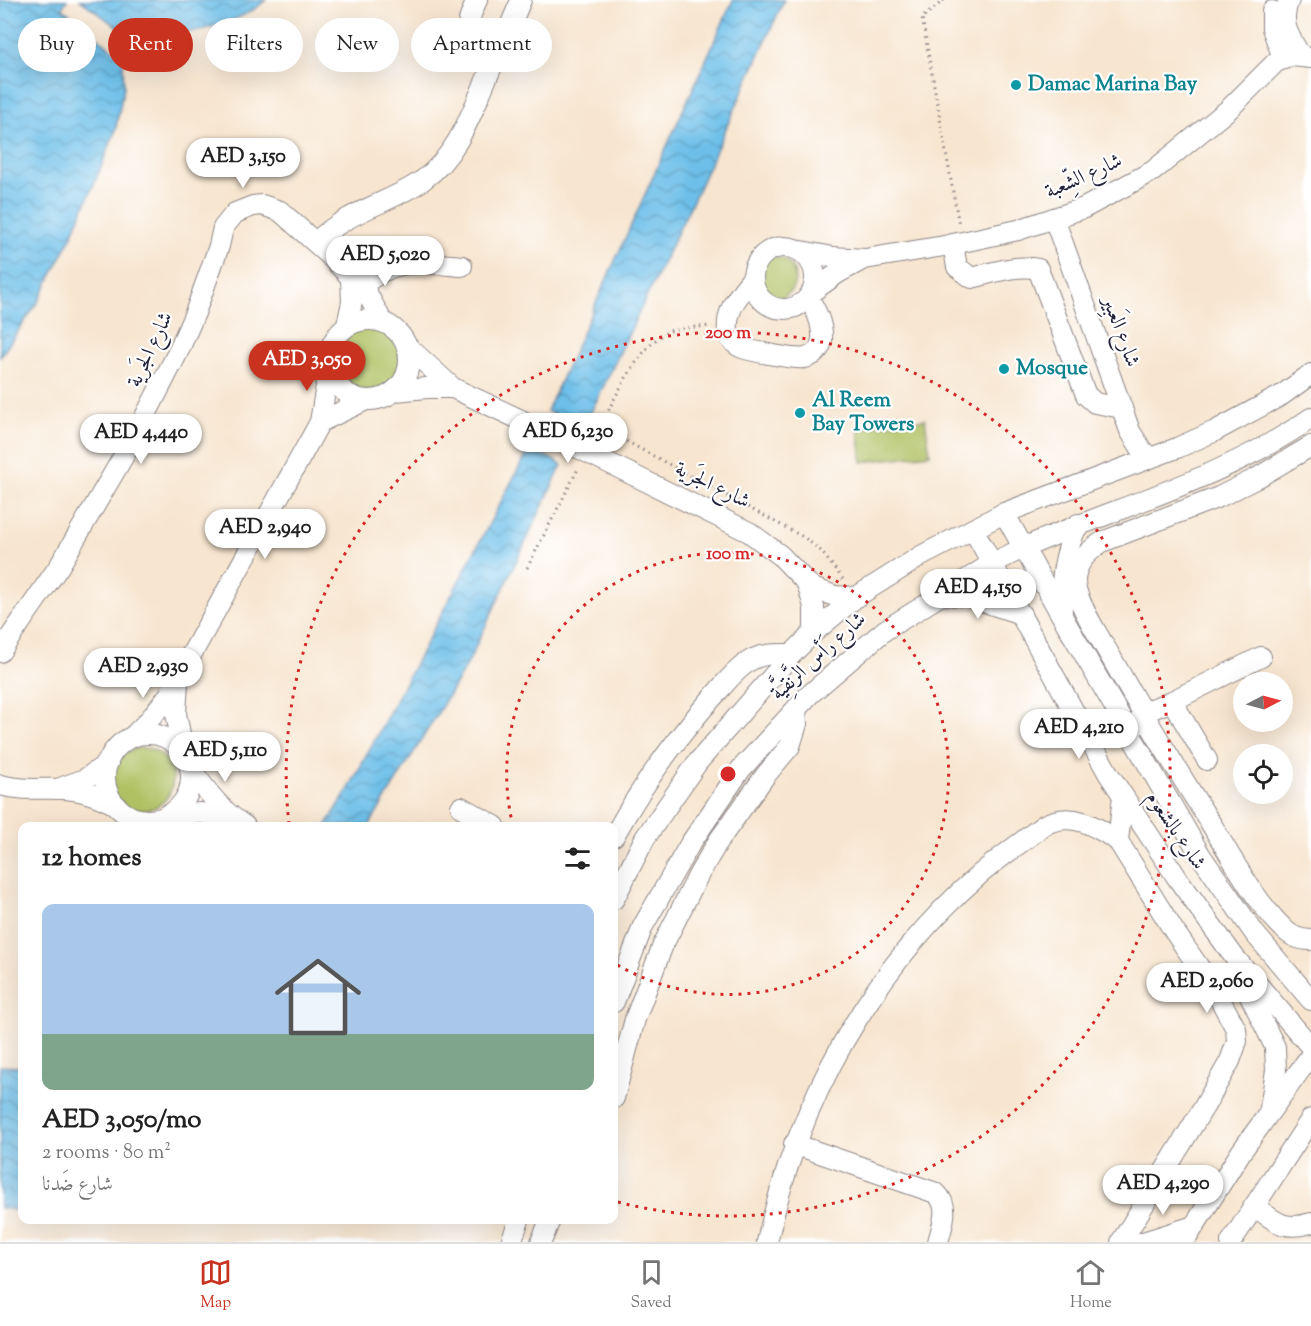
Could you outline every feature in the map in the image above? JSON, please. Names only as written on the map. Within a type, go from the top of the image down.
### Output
[{"type":"street","points":[[469,18],[477,0]]},
{"type":"street","points":[[513,18],[521,0]]},
{"type":"street","points":[[1276,0],[1272,9],[1272,28],[1298,57]]},
{"type":"street","points":[[1289,0],[1284,19],[1286,30],[1298,57]]},
{"type":"street","name":"شارع الشِّعبة","points":[[801,251],[833,257],[865,259],[1017,230],[1084,208],[1153,171],[1229,109],[1268,69],[1298,57]]},
{"type":"street","points":[[316,242],[341,221],[410,188],[437,168],[463,134],[490,72]]},
{"type":"street","name":"شارع الجَرية","points":[[0,652],[60,565],[133,440],[177,354],[219,246],[233,230],[252,219],[273,217],[294,224],[316,242],[356,283],[373,303],[382,321]]},
{"type":"street","name":"شارع العَبِير","points":[[1054,218],[1122,408],[1136,441],[1150,458]]},
{"type":"street","points":[[958,243],[957,267],[972,278],[1007,270],[1030,267],[1038,269],[1086,395],[1095,403],[1122,408]]},
{"type":"street","points":[[753,277],[759,295],[773,307],[792,308],[810,295],[815,282],[813,264],[801,251],[783,246],[765,252],[755,268],[753,277],[730,308],[727,324],[729,337],[740,347],[807,358],[819,349],[822,335],[819,315],[810,295]]},
{"type":"street","name":"شارع الشِّعبة","points":[[810,295],[838,273],[865,259]]},
{"type":"street","points":[[347,325],[356,283],[368,280],[385,269],[404,263],[462,266]]},
{"type":"street","points":[[116,805],[106,785],[108,763],[113,752],[159,710],[178,680],[320,422],[328,355],[332,343],[347,325],[358,320],[382,321],[393,327],[407,346],[409,366],[401,384],[386,396],[366,400],[320,422]]},
{"type":"street","name":"شارع الجَرية","points":[[407,346],[453,388],[749,532],[780,555],[807,583],[825,593],[856,597]]},
{"type":"street","points":[[328,367],[332,377],[346,393],[366,400]]},
{"type":"street","name":"شارع رَأس الرَّنقِيَّة","points":[[618,891],[645,838],[697,764],[792,654],[856,597],[921,556],[1004,513],[1215,431],[1282,395],[1311,374]]},
{"type":"street","name":"شارع الجَرية","points":[[395,391],[453,388]]},
{"type":"street","name":"شارع رَأس الرَّنقِيَّة","points":[[618,992],[643,926],[690,844],[741,769],[809,695],[885,630],[993,563],[1023,548],[1236,461],[1291,432],[1311,418]]},
{"type":"street","points":[[1311,446],[1256,479],[1219,497],[1102,542],[1089,550],[1080,563],[1075,581],[1077,594],[1142,713],[1251,888],[1284,930],[1299,940],[1311,940]]},
{"type":"street","name":"شارع بالشعوم","points":[[1004,513],[1062,618],[1201,856],[1255,934],[1311,1000]]},
{"type":"street","points":[[1062,618],[1062,571],[1067,547],[1078,524]]},
{"type":"street","name":"شارع بالشعوم","points":[[973,529],[1108,773],[1178,879],[1235,958],[1311,1047]]},
{"type":"street","points":[[807,583],[814,607],[814,632]]},
{"type":"street","points":[[940,595],[966,596],[1021,614]]},
{"type":"street","points":[[618,829],[665,755],[732,676],[748,662],[758,657],[792,654]]},
{"type":"street","points":[[1142,713],[1172,701],[1261,657]]},
{"type":"street","points":[[168,814],[182,803],[188,793],[191,780],[176,714],[178,680]]},
{"type":"street","points":[[1172,701],[1207,760]]},
{"type":"street","points":[[618,1083],[635,1019],[667,936],[719,840],[765,776],[790,746],[797,724],[796,709]]},
{"type":"street","points":[[1134,741],[1142,713]]},
{"type":"street","points":[[132,736],[157,734],[178,746],[211,795],[239,822]]},
{"type":"street","points":[[60,788],[86,778],[108,763]]},
{"type":"street","points":[[0,785],[26,790],[60,788],[89,794],[116,805],[125,813],[149,820],[168,814],[201,813],[236,822]]},
{"type":"street","points":[[1118,841],[1123,795]]},
{"type":"street","points":[[461,818],[478,822]]},
{"type":"street","points":[[767,1242],[776,1202],[794,1144],[827,1069],[870,998],[920,933],[979,875],[1044,825],[1065,818],[1088,822],[1118,841],[1174,931],[1216,992],[1236,1029],[1237,1041],[1230,1061],[1174,1141],[1121,1242]]},
{"type":"street","points":[[1221,885],[1233,884],[1251,888]]},
{"type":"street","points":[[1235,958],[1250,997],[1275,1047],[1276,1070],[1269,1114]]},
{"type":"street","points":[[1285,971],[1311,976]]},
{"type":"street","points":[[1143,1242],[1189,1234],[1241,1152],[1311,1055]]},
{"type":"street","points":[[1231,1242],[1307,1128]]},
{"type":"street","points":[[794,1144],[936,1193],[945,1207],[938,1242]]},
{"type":"street","points":[[1254,1206],[1280,1225],[1296,1227],[1311,1224]]},
{"type":"street","points":[[510,1242],[517,1224]]},
{"type":"street","points":[[541,1242],[548,1224]]},
{"type":"street","points":[[1299,1242],[1311,1224]]},
{"type":"path","points":[[944,0],[922,18],[958,243]]},
{"type":"path","points":[[595,437],[628,374],[652,343],[672,330],[727,324]]},
{"type":"path","points":[[600,427],[806,538],[821,551],[856,597]]},
{"type":"path","points":[[527,568],[584,458]]},
{"type":"green space","points":[[774,257],[789,263],[795,278],[789,293],[774,299],[759,293],[753,278],[759,263]]},
{"type":"green space","points":[[363,328],[375,328],[391,337],[398,347],[400,359],[398,371],[391,381],[375,390],[363,390],[352,385],[343,376],[338,365],[338,353],[343,342],[352,333]]},
{"type":"green space","points":[[925,419],[930,454],[862,462],[858,428]]},
{"type":"green space","points":[[136,748],[148,748],[164,757],[171,767],[173,779],[171,791],[164,801],[148,810],[136,810],[125,805],[116,796],[111,785],[111,773],[116,762],[125,753]]},
{"type":"water","points":[[0,0],[67,0],[62,8],[74,18],[18,18],[18,72],[96,72],[96,36],[108,46],[108,72],[123,72],[124,87],[115,132],[70,240],[38,302],[0,357]]},
{"type":"water","points":[[80,0],[266,0],[237,18],[205,18],[205,29],[193,31],[193,18],[108,18],[108,21]]},
{"type":"water","points":[[733,0],[784,0],[699,188],[582,431],[547,411]]},
{"type":"water","points":[[530,447],[562,465],[467,665],[371,822],[328,822],[347,792]]},
{"type":"water","points":[[0,1066],[18,1067],[18,1210],[0,1208]]},
{"type":"place","name":"Damac Marina Bay","points":[[1016,85]]},
{"type":"place","name":"Mosque","points":[[1004,369]]},
{"type":"place","name":"Al Reem Bay Towers","points":[[800,413]]}]
